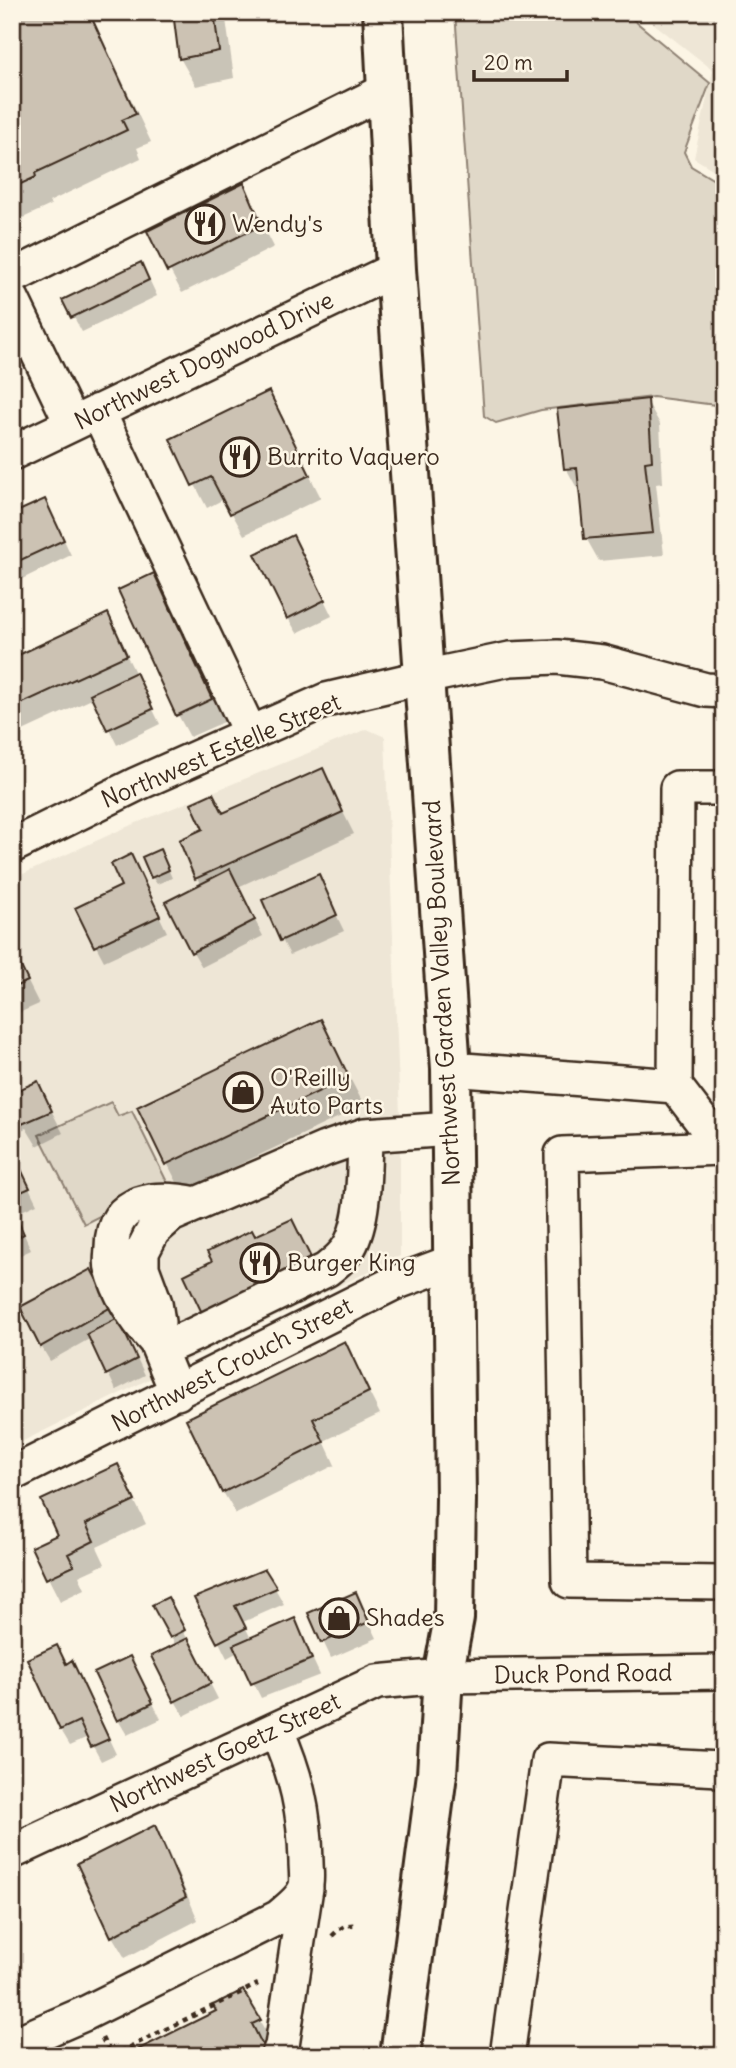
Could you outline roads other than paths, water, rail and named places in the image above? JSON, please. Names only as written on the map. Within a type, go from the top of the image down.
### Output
[{"type":"main road","name":"Northwest Garden Valley Boulevard","points":[[383,12],[396,269],[451,1069],[454,1261],[454,1618],[443,1676],[437,1774],[400,2056]]},
{"type":"street","points":[[12,277],[387,90]]},
{"type":"street","name":"Northwest Dogwood Drive","points":[[12,453],[396,269]]},
{"type":"street","points":[[12,299],[85,418],[250,733]]},
{"type":"street","name":"Northwest Estelle Street","points":[[12,846],[137,784],[326,700],[424,677],[510,659],[556,657],[593,660],[706,690],[724,691]]},
{"type":"street","points":[[723,1149],[675,1086],[677,788],[724,788]]},
{"type":"street","points":[[451,1069],[675,1086]]},
{"type":"street","points":[[177,1393],[156,1342],[129,1308],[111,1267],[112,1236],[123,1213],[149,1201],[177,1200],[196,1204],[324,1149],[365,1135],[451,1129]]},
{"type":"street","points":[[156,1342],[175,1343],[326,1270],[341,1259],[355,1235],[363,1184],[365,1135]]},
{"type":"street","points":[[723,1149],[562,1154],[569,1581],[724,1583]]},
{"type":"street","name":"Northwest Crouch Street","points":[[12,1474],[392,1284],[454,1261]]},
{"type":"street","name":"Duck Pond Road","points":[[443,1676],[724,1672]]},
{"type":"street","name":"Northwest Goetz Street","points":[[12,1852],[377,1682],[443,1676]]},
{"type":"street","points":[[276,1729],[293,1768],[302,1804],[306,1888],[282,2046],[278,2056]]},
{"type":"street","points":[[507,2056],[548,1760],[720,1769],[724,1773]]},
{"type":"street","points":[[12,2045],[86,2013],[279,1917],[295,1903],[306,1888]]},
{"type":"place","name":"Wendy's","points":[[205,224]]},
{"type":"place","name":"Burrito Vaquero","points":[[240,457]]},
{"type":"place","name":"O'Reilly Auto Parts","points":[[243,1092]]},
{"type":"place","name":"Burger King","points":[[260,1263]]},
{"type":"place","name":"Shades","points":[[339,1618]]}]
